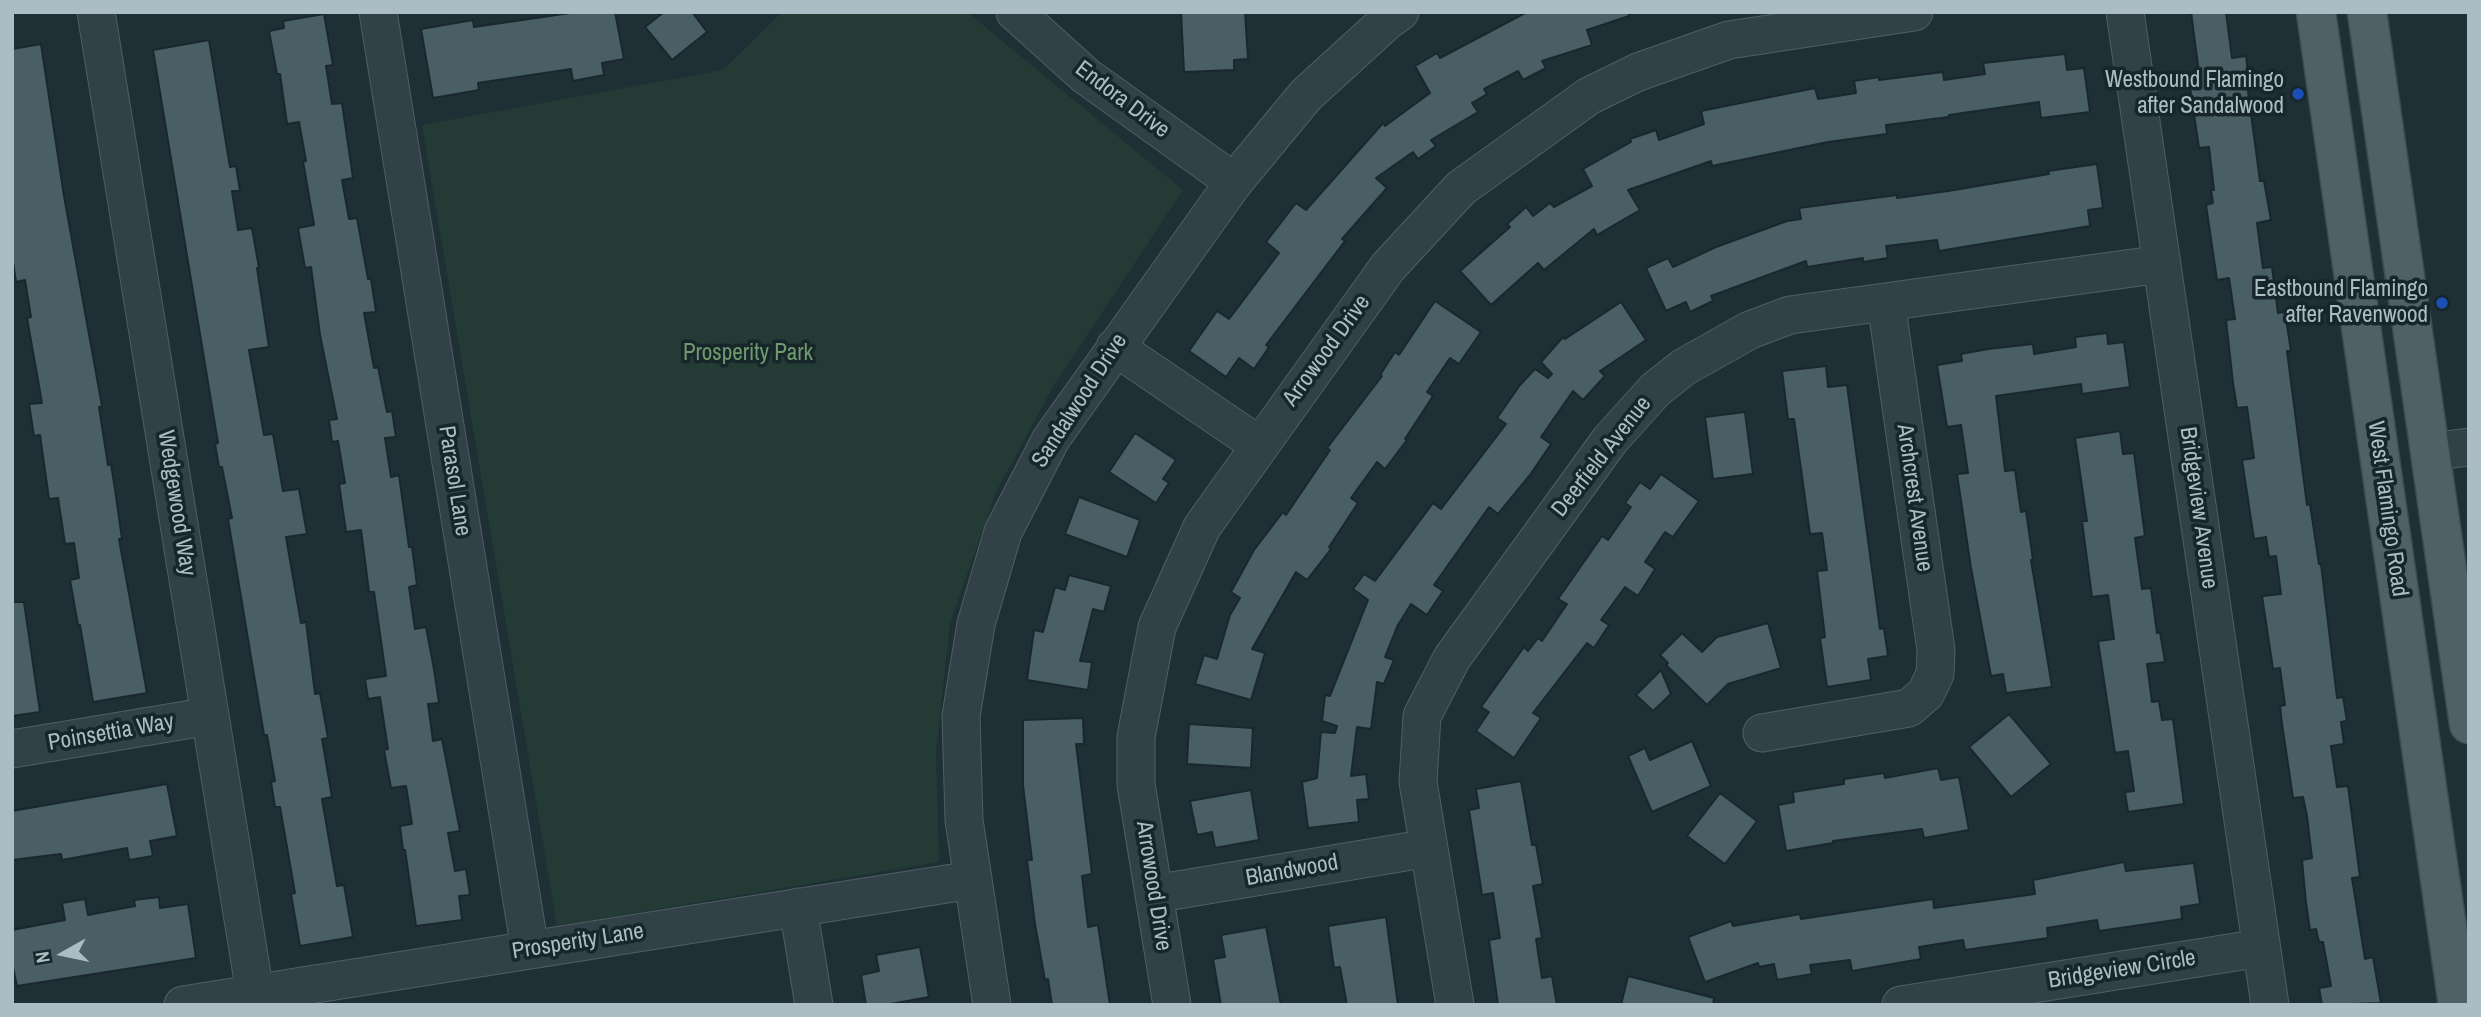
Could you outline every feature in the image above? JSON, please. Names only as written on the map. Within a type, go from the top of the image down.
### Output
[{"type":"main road","name":"West Flamingo Road","points":[[2316,12],[2458,1005]]},
{"type":"main road","points":[[2367,12],[2469,724]]},
{"type":"main road","points":[[2345,214],[2376,272],[2401,428],[2406,440],[2416,449],[2430,453]]},
{"type":"street","name":"Wedgewood Way","points":[[96,12],[255,993]]},
{"type":"street","name":"Parasol Lane","points":[[378,12],[530,950]]},
{"type":"street","name":"Endora Drive","points":[[1015,12],[1086,76],[1234,183]]},
{"type":"street","name":"Sandalwood Drive","points":[[992,1005],[964,820],[961,716],[976,624],[1003,532],[1051,439],[1234,183],[1306,95],[1400,12]]},
{"type":"street","name":"Arrowood Drive","points":[[1172,1005],[1136,784],[1136,737],[1155,635],[1202,527],[1388,267],[1461,188],[1589,96],[1638,72],[1729,40],[1914,12]]},
{"type":"street","name":"Bridgeview Avenue","points":[[2125,12],[2270,1005]]},
{"type":"street","name":"Deerfield Avenue","points":[[1455,1005],[1418,782],[1422,716],[1452,658],[1610,440],[1655,390],[1684,367],[1750,330],[1790,315],[2162,264]]},
{"type":"street","name":"Archcrest Avenue","points":[[1762,733],[1909,708],[1926,693],[1935,674],[1936,650],[1886,302]]},
{"type":"street","points":[[1115,347],[1259,445]]},
{"type":"street","points":[[2430,453],[2469,447]]},
{"type":"street","name":"Poinsettia Way","points":[[12,749],[210,716]]},
{"type":"street","name":"Blandwood","points":[[1154,894],[1429,848]]},
{"type":"street","name":"Prosperity Lane","points":[[183,1005],[972,880]]},
{"type":"street","points":[[798,907],[814,1005]]},
{"type":"street","name":"Bridgeview Circle","points":[[1900,1005],[2262,948]]},
{"type":"green space","name":"Prosperity Park","points":[[782,12],[967,12],[1183,190],[1054,385],[996,492],[950,623],[936,753],[939,862],[557,926],[422,125],[723,70]]},
{"type":"building","points":[[577,12],[615,12],[624,59],[602,63],[604,75],[573,81],[571,69],[478,83],[479,90],[433,98],[421,29],[473,20],[474,27]]},
{"type":"building","points":[[664,12],[692,12],[707,32],[672,60],[645,27]]},
{"type":"building","points":[[1181,12],[1245,12],[1248,59],[1234,60],[1234,70],[1184,72]]},
{"type":"building","points":[[1527,12],[1629,12],[1629,16],[1587,30],[1592,45],[1542,61],[1546,68],[1523,80],[1518,71],[1484,89],[1487,94],[1472,103],[1478,112],[1431,140],[1436,146],[1418,159],[1413,152],[1376,178],[1387,188],[1342,239],[1345,241],[1266,345],[1269,347],[1254,369],[1239,358],[1226,377],[1189,351],[1217,311],[1229,319],[1279,253],[1266,242],[1296,203],[1306,210],[1383,123],[1385,126],[1430,93],[1415,66],[1437,53],[1440,58]]},
{"type":"building","points":[[2191,12],[2226,12],[2232,58],[2246,56],[2260,181],[2264,181],[2271,220],[2257,223],[2263,268],[2272,267],[2278,313],[2285,312],[2291,351],[2287,351],[2307,505],[2310,504],[2321,564],[2337,698],[2343,697],[2347,721],[2341,722],[2344,744],[2331,746],[2337,787],[2348,786],[2360,877],[2352,878],[2365,959],[2373,957],[2381,1003],[2322,1005],[2319,988],[2331,986],[2323,942],[2319,942],[2316,929],[2310,930],[2306,903],[2302,860],[2312,858],[2307,816],[2303,797],[2293,798],[2280,706],[2285,705],[2280,668],[2273,669],[2262,596],[2281,594],[2276,556],[2269,557],[2266,537],[2254,539],[2242,460],[2254,458],[2247,407],[2237,408],[2226,320],[2235,319],[2229,278],[2217,280],[2206,205],[2213,203],[2211,190],[2214,190],[2209,147],[2199,148],[2188,74],[2199,73]]},
{"type":"building","points":[[324,14],[333,65],[326,66],[332,104],[342,103],[353,178],[342,180],[349,219],[357,218],[376,312],[364,313],[374,368],[378,367],[387,412],[392,411],[396,437],[385,438],[391,477],[399,475],[409,547],[412,547],[417,585],[409,587],[415,629],[426,627],[434,669],[439,703],[428,704],[433,741],[442,739],[460,831],[448,833],[455,871],[466,869],[470,895],[459,896],[462,920],[416,926],[400,826],[412,824],[406,786],[391,788],[384,750],[388,749],[380,697],[368,699],[365,679],[386,676],[374,592],[369,592],[361,530],[346,532],[339,484],[345,483],[338,441],[332,442],[329,420],[337,419],[320,335],[311,267],[305,268],[298,228],[314,225],[303,161],[306,161],[299,122],[287,124],[280,74],[277,74],[269,31],[284,28],[283,21]]},
{"type":"building","points":[[209,40],[230,167],[236,166],[240,191],[232,191],[238,230],[252,228],[259,268],[269,347],[249,350],[264,435],[273,434],[283,491],[299,489],[307,534],[286,537],[301,623],[306,622],[315,694],[320,693],[328,738],[322,739],[332,797],[322,799],[337,886],[344,885],[353,937],[300,946],[291,894],[295,893],[280,807],[275,807],[271,782],[275,781],[267,735],[264,735],[228,519],[232,518],[215,444],[218,443],[153,50]]},
{"type":"building","points":[[41,44],[64,196],[102,406],[99,407],[108,465],[111,464],[115,489],[122,539],[119,539],[147,693],[93,702],[70,580],[79,578],[74,543],[65,544],[58,498],[49,499],[40,435],[34,436],[29,404],[42,403],[27,318],[31,317],[25,280],[16,282],[12,255],[12,49]]},
{"type":"building","points":[[2065,54],[2067,70],[2084,68],[2090,112],[2041,118],[2039,102],[1886,125],[1887,134],[1828,142],[1712,166],[1711,161],[1628,190],[1640,210],[1597,235],[1594,229],[1544,270],[1538,263],[1491,305],[1460,271],[1510,227],[1507,224],[1526,207],[1533,216],[1550,203],[1554,207],[1592,186],[1583,169],[1631,142],[1630,139],[1656,130],[1659,140],[1704,124],[1701,111],[1815,88],[1818,99],[1856,93],[1854,81],[1879,77],[1879,80],[1943,72],[1944,80],[1985,74],[1983,63]]},
{"type":"building","points":[[2097,164],[2103,208],[2088,210],[2090,226],[1939,251],[1937,240],[1886,246],[1888,258],[1863,262],[1863,258],[1807,267],[1806,261],[1711,296],[1713,301],[1690,312],[1686,302],[1666,311],[1646,268],[1668,258],[1673,267],[1716,247],[1787,221],[1801,219],[1799,208],[1948,191]]},
{"type":"building","points":[[1435,301],[1481,332],[1459,364],[1450,358],[1427,392],[1433,396],[1405,439],[1407,440],[1385,469],[1377,462],[1351,498],[1358,503],[1329,547],[1331,549],[1307,580],[1296,572],[1252,649],[1265,653],[1251,700],[1195,684],[1204,655],[1217,659],[1230,615],[1240,598],[1231,592],[1254,550],[1283,512],[1286,515],[1330,450],[1327,448],[1382,376],[1380,375],[1395,352],[1399,355]]},
{"type":"building","points":[[1621,302],[1646,340],[1600,371],[1605,376],[1583,400],[1573,391],[1541,437],[1551,444],[1530,475],[1498,514],[1489,507],[1434,585],[1443,591],[1427,615],[1411,604],[1398,625],[1385,657],[1394,660],[1384,684],[1377,682],[1371,729],[1357,727],[1351,776],[1366,774],[1369,799],[1357,800],[1359,822],[1308,828],[1302,782],[1317,778],[1321,732],[1335,733],[1337,726],[1322,721],[1325,695],[1330,696],[1368,600],[1353,589],[1364,574],[1375,581],[1433,503],[1441,509],[1506,424],[1497,418],[1520,385],[1535,369],[1548,378],[1552,374],[1541,362],[1563,337],[1565,339]]},
{"type":"building","points":[[2107,333],[2108,344],[2124,342],[2130,387],[2082,394],[2081,384],[1996,396],[2005,471],[2015,470],[2021,512],[2026,511],[2031,560],[2052,687],[2006,693],[2003,674],[1991,676],[1957,474],[1968,473],[1961,425],[1947,427],[1937,365],[1962,361],[1961,354],[1988,349],[2033,344],[2034,354],[2076,347],[2075,337]]},
{"type":"building","points":[[1826,366],[1828,387],[1847,385],[1880,629],[1884,628],[1888,656],[1868,659],[1871,680],[1827,687],[1820,638],[1825,637],[1817,571],[1827,570],[1822,533],[1810,534],[1794,419],[1788,419],[1782,371]]},
{"type":"building","points":[[1745,412],[1753,474],[1713,479],[1705,417]]},
{"type":"building","points":[[2120,431],[2123,454],[2134,453],[2145,536],[2135,538],[2142,589],[2151,588],[2157,633],[2160,632],[2165,662],[2147,664],[2152,702],[2159,701],[2162,720],[2173,719],[2184,804],[2128,812],[2125,792],[2134,791],[2128,751],[2115,753],[2098,641],[2114,639],[2108,595],[2092,597],[2082,521],[2087,521],[2075,438]]},
{"type":"building","points":[[1135,433],[1176,460],[1163,479],[1169,483],[1156,503],[1109,472]]},
{"type":"building","points":[[1661,474],[1699,501],[1673,537],[1665,532],[1645,562],[1655,569],[1638,596],[1625,587],[1601,620],[1609,625],[1594,648],[1587,643],[1533,713],[1541,718],[1514,758],[1476,731],[1489,712],[1481,707],[1524,647],[1528,651],[1538,638],[1542,641],[1567,604],[1558,599],[1602,536],[1608,540],[1631,507],[1625,503],[1640,482],[1650,489]]},
{"type":"building","points":[[1079,497],[1140,520],[1127,557],[1065,534]]},
{"type":"building","points":[[1069,575],[1111,586],[1104,612],[1093,609],[1080,661],[1092,662],[1088,690],[1027,680],[1034,630],[1043,632],[1055,587],[1065,590]]},
{"type":"building","points":[[12,602],[24,602],[40,712],[12,716]]},
{"type":"building","points":[[1768,623],[1781,668],[1728,684],[1707,705],[1666,665],[1668,663],[1660,655],[1682,633],[1702,652],[1717,637]]},
{"type":"building","points":[[1661,670],[1671,694],[1653,711],[1636,695]]},
{"type":"building","points":[[2009,714],[2051,764],[2011,797],[1969,747]]},
{"type":"building","points":[[1083,718],[1084,744],[1076,744],[1092,874],[1082,876],[1088,927],[1098,925],[1110,1005],[1052,1005],[1035,924],[1027,860],[1032,860],[1023,785],[1023,720]]},
{"type":"building","points":[[1189,724],[1253,728],[1251,768],[1187,764]]},
{"type":"building","points":[[1692,741],[1711,786],[1652,812],[1628,756],[1645,748],[1650,760]]},
{"type":"building","points":[[1938,768],[1941,780],[1959,777],[1969,830],[1924,838],[1922,829],[1833,841],[1786,851],[1778,805],[1794,802],[1793,792],[1844,784],[1844,779],[1884,773],[1885,778]]},
{"type":"building","points":[[1521,781],[1532,845],[1536,845],[1543,884],[1533,886],[1542,938],[1536,939],[1542,978],[1552,976],[1557,1005],[1498,1005],[1489,940],[1500,938],[1493,893],[1482,895],[1469,810],[1479,808],[1476,789]]},
{"type":"building","points":[[167,784],[177,836],[150,841],[153,856],[129,860],[127,848],[62,860],[61,854],[12,860],[12,811]]},
{"type":"building","points":[[1251,790],[1259,840],[1215,848],[1212,832],[1197,835],[1190,801]]},
{"type":"building","points":[[1720,793],[1757,821],[1725,864],[1687,836]]},
{"type":"building","points":[[2124,862],[2126,871],[2194,863],[2200,904],[2181,907],[2182,919],[2099,931],[2097,920],[2047,928],[2048,938],[1965,950],[1963,940],[1919,947],[1921,959],[1852,971],[1850,960],[1810,965],[1812,974],[1777,980],[1774,964],[1759,967],[1758,963],[1705,982],[1688,937],[1731,921],[1733,926],[1800,914],[1801,919],[1933,899],[1934,908],[2035,894],[2033,880]]},
{"type":"building","points":[[159,897],[160,908],[188,904],[196,958],[17,986],[12,963],[12,930],[65,920],[62,903],[85,899],[88,915],[135,906],[134,900]]},
{"type":"building","points":[[1386,917],[1398,1005],[1347,1005],[1340,967],[1334,968],[1328,926]]},
{"type":"building","points":[[1266,927],[1281,1005],[1221,1005],[1213,959],[1225,957],[1221,935]]},
{"type":"building","points":[[920,947],[929,997],[885,1005],[866,1005],[861,975],[879,971],[876,955]]},
{"type":"building","points":[[1628,976],[1714,998],[1713,1005],[1621,1005]]},
{"type":"place","name":"Westbound Flamingo after Sandalwood","points":[[2298,94]]},
{"type":"place","name":"Eastbound Flamingo after Ravenwood","points":[[2442,303]]}]
